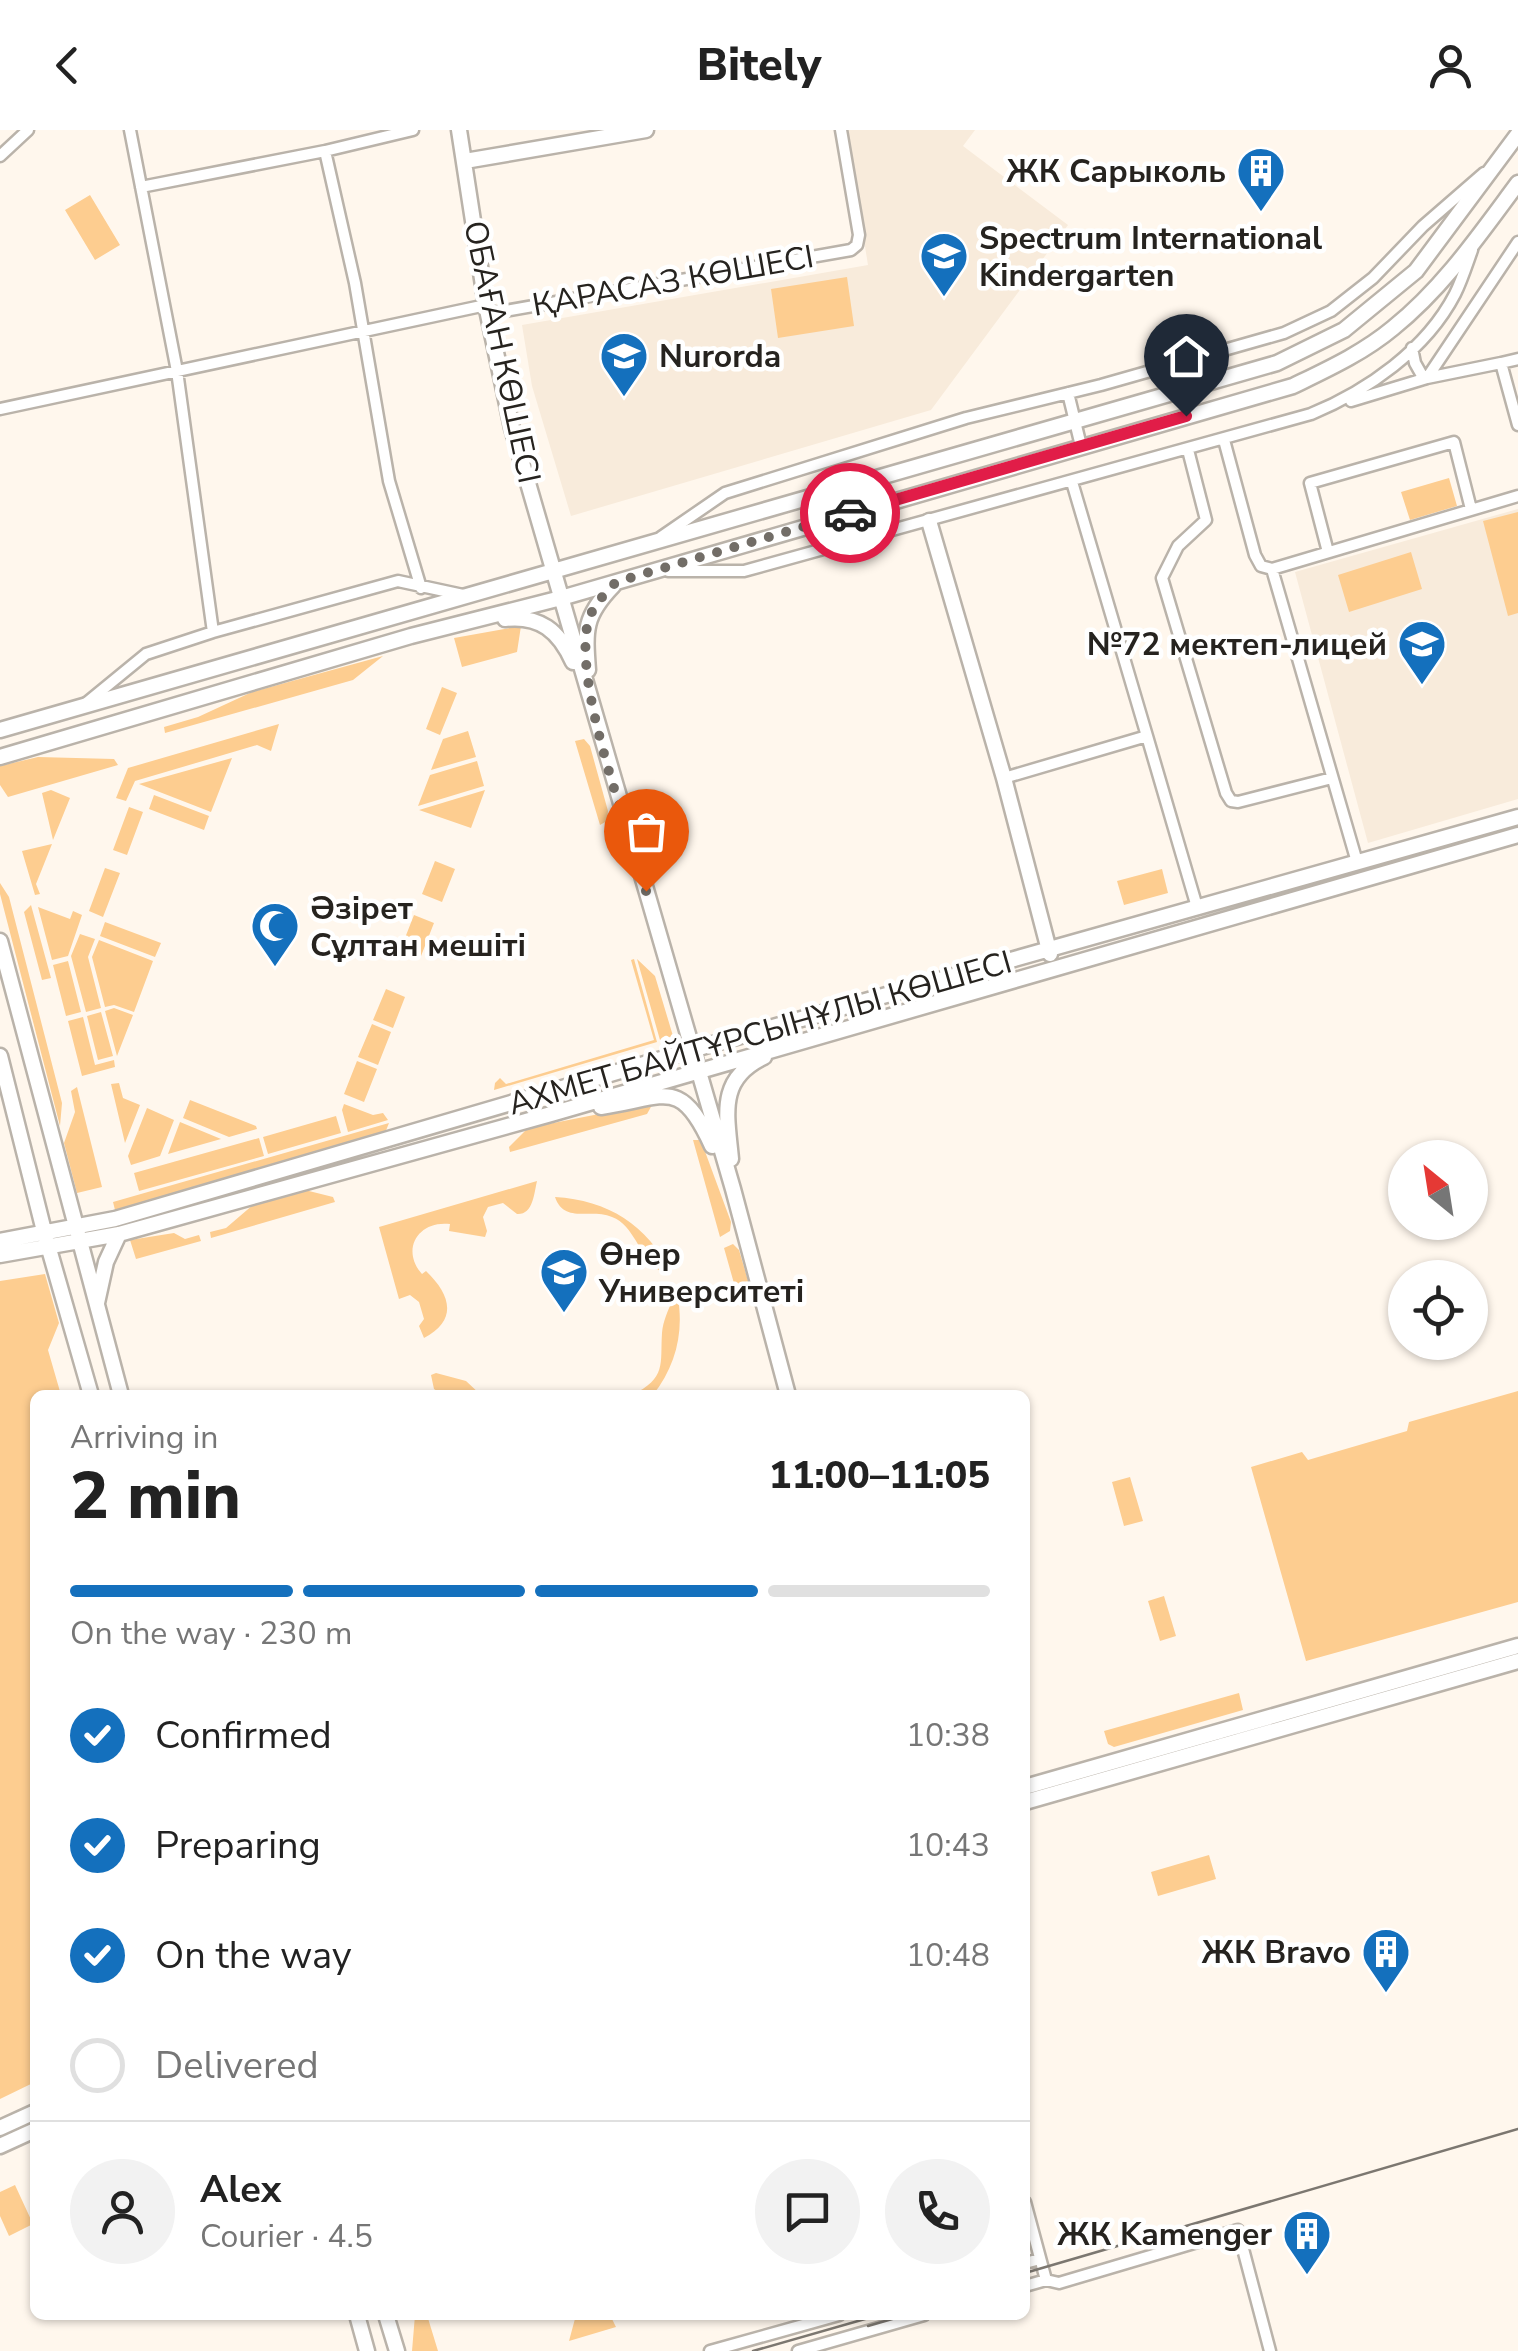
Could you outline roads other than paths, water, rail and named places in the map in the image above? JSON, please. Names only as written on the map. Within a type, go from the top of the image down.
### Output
[{"type":"street","points":[[0,156],[28,130]]},
{"type":"street","points":[[130,130],[177,370],[214,632]]},
{"type":"street","points":[[141,187],[413,130]]},
{"type":"street","name":"ОБАҒАН КӨШЕСІ","points":[[459,130],[487,309],[512,428],[591,701]]},
{"type":"street","points":[[464,161],[646,130]]},
{"type":"street","name":"ҚАРАСАЗ КӨШЕСІ","points":[[0,408],[363,331],[858,246],[842,130]]},
{"type":"street","points":[[0,730],[1278,364],[1344,330],[1416,271],[1518,134]]},
{"type":"street","points":[[324,151],[363,331],[389,481],[421,588]]},
{"type":"street","points":[[652,543],[725,493],[966,418],[1284,334],[1331,312],[1491,166]]},
{"type":"street","points":[[0,757],[1293,386],[1336,366],[1394,328],[1437,288],[1518,183]]},
{"type":"street","points":[[1316,412],[1346,400],[1432,328],[1454,295],[1476,240]]},
{"type":"street","points":[[1426,378],[1518,242]]},
{"type":"street","points":[[1412,348],[1415,363],[1426,378]]},
{"type":"street","points":[[655,571],[744,571],[1224,440],[1426,378],[1518,359]]},
{"type":"street","points":[[1501,363],[1518,425]]},
{"type":"street","points":[[1068,393],[1082,446]]},
{"type":"street","points":[[1224,440],[1255,555],[1261,566],[1272,569],[1518,496]]},
{"type":"street","points":[[1328,552],[1310,483],[1454,442],[1471,509]]},
{"type":"street","points":[[1188,450],[1206,520],[1178,546],[1162,578],[1226,793],[1231,801],[1238,802],[1332,778]]},
{"type":"street","points":[[1072,482],[1197,907]]},
{"type":"street","points":[[929,521],[1004,778],[1054,968]]},
{"type":"street","points":[[1272,569],[1357,862]]},
{"type":"street","points":[[81,707],[146,654],[214,632],[398,582],[469,596]]},
{"type":"street","points":[[591,701],[587,626],[598,601],[616,582]]},
{"type":"street","points":[[450,626],[514,618],[539,621],[550,627],[566,647],[591,701],[733,1189],[787,1390]]},
{"type":"street","points":[[1004,778],[1148,736]]},
{"type":"street","name":"АХМЕТ БАЙТҰРСЫНҰЛЫ КӨШЕСІ","points":[[0,1255],[76,1236],[692,1050],[1518,817]]},
{"type":"street","name":"АХМЕТ БАЙТҰРСЫНҰЛЫ КӨШЕСІ","points":[[76,1236],[119,1234],[551,1114],[1518,835]]},
{"type":"street","points":[[0,941],[120,1390]]},
{"type":"street","points":[[733,1189],[726,1106],[738,1075],[760,1059],[837,1030]]},
{"type":"street","points":[[0,1056],[46,1242],[90,1390]]},
{"type":"street","points":[[551,1114],[660,1095],[682,1100],[699,1117],[733,1189]]},
{"type":"street","points":[[96,1308],[106,1262],[119,1234]]},
{"type":"street","name":"АХМЕТ БАЙТҰРСЫНҰЛЫ КӨШЕСІ","points":[[0,1242],[46,1242]]},
{"type":"street","points":[[1030,1786],[1518,1646]]},
{"type":"street","points":[[1030,1801],[1518,1661]]},
{"type":"street","points":[[0,2128],[30,2114]]},
{"type":"street","points":[[0,2146],[30,2132]]},
{"type":"street","points":[[1030,2221],[1046,2280]]},
{"type":"street","points":[[1030,2285],[1046,2280],[1059,2283],[1238,2230],[1270,2351]]},
{"type":"street","points":[[1030,2262],[1040,2259]]},
{"type":"street","points":[[358,2320],[367,2351]]},
{"type":"street","points":[[388,2320],[397,2351]]},
{"type":"street","points":[[710,2351],[821,2320]]},
{"type":"street","points":[[798,2351],[906,2320]]},
{"type":"tram line","points":[[1030,2272],[1518,2129]]},
{"type":"tram line","points":[[753,2351],[862,2320]]},
{"type":"tram line","points":[[868,2326],[889,2320]]},
{"type":"place","name":"ЖК Сарыколь","points":[[1261,214]]},
{"type":"place","name":"Spectrum International Kindergarten","points":[[944,298]]},
{"type":"place","name":"Nurorda","points":[[624,398]]},
{"type":"place","name":"№72 мектеп-лицей","points":[[1422,686]]},
{"type":"place","name":"Әзірет Сұлтан мешіті","points":[[275,968]]},
{"type":"place","name":"Өнер Университеті","points":[[564,1314]]},
{"type":"place","name":"ЖК Bravo","points":[[1386,1994]]},
{"type":"place","name":"ЖК Kamenger","points":[[1307,2276]]}]
